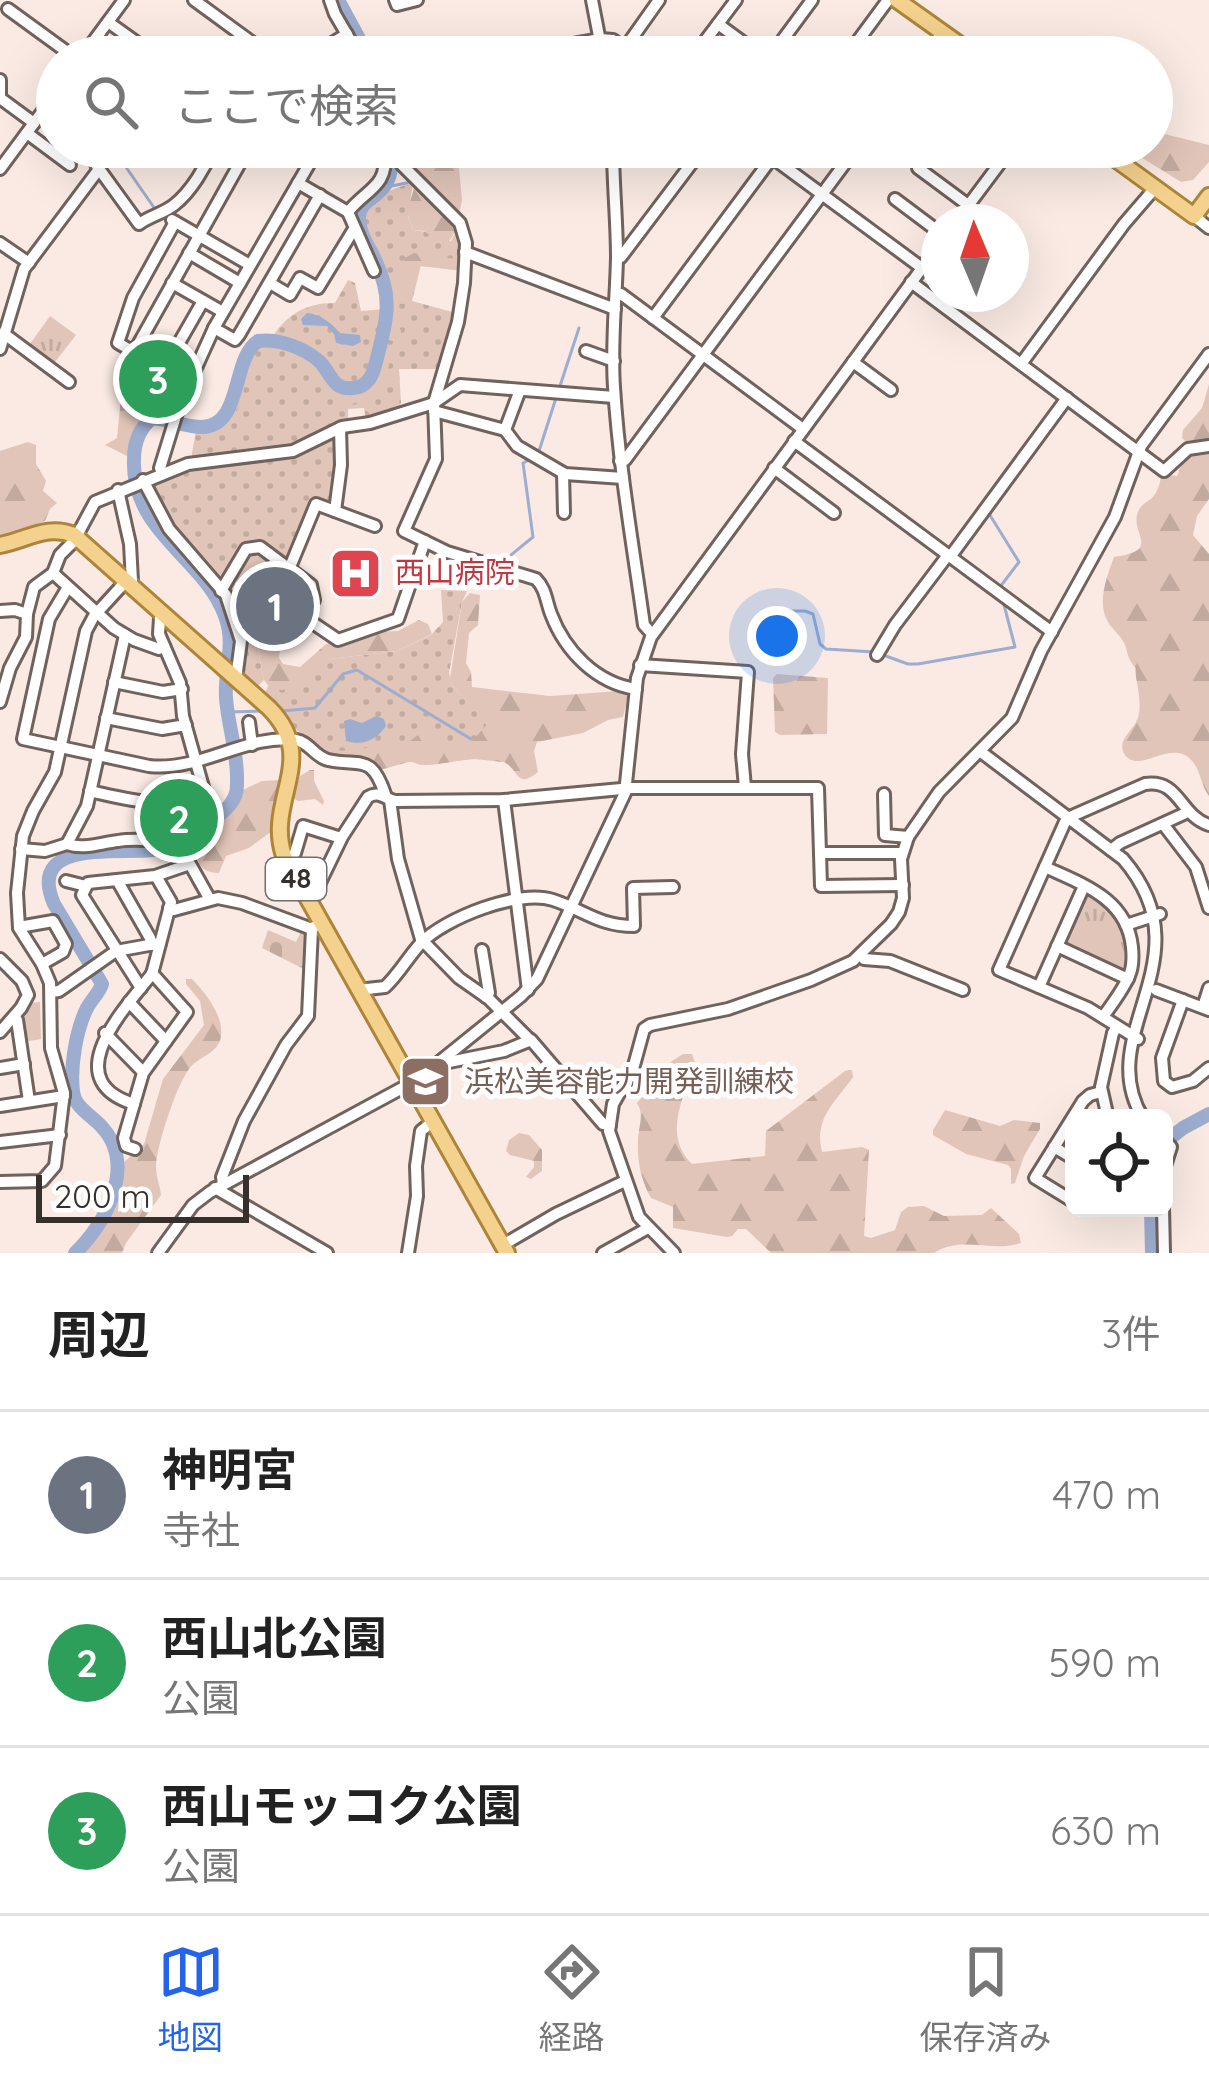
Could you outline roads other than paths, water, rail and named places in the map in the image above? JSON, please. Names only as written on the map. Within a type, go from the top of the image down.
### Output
[{"type":"main road","points":[[893,0],[948,36]]},
{"type":"main road","points":[[1128,168],[1194,216],[1209,196]]},
{"type":"main road","points":[[0,545],[50,530],[76,537],[279,718],[291,740]]},
{"type":"main road","name":"48","points":[[291,740],[292,766],[278,828],[281,849],[316,926],[358,990],[505,1249]]},
{"type":"street","points":[[96,36],[124,0]]},
{"type":"street","points":[[194,0],[243,36]]},
{"type":"street","points":[[330,0],[347,34],[343,36]]},
{"type":"street","points":[[394,0],[397,5],[417,0]]},
{"type":"street","points":[[592,0],[599,36]]},
{"type":"street","points":[[634,36],[659,0]]},
{"type":"street","points":[[709,36],[736,0]]},
{"type":"street","points":[[783,36],[812,0]]},
{"type":"street","points":[[864,36],[893,0]]},
{"type":"street","points":[[8,9],[47,36]]},
{"type":"street","points":[[108,22],[128,36]]},
{"type":"street","points":[[718,24],[735,36]]},
{"type":"street","points":[[940,36],[943,32]]},
{"type":"street","points":[[0,80],[0,97],[36,134]]},
{"type":"street","points":[[0,169],[36,120]]},
{"type":"street","points":[[0,349],[24,269],[99,169],[139,224],[180,199],[203,168]]},
{"type":"street","points":[[134,352],[238,168]]},
{"type":"street","points":[[162,473],[174,421],[214,328],[308,168]]},
{"type":"street","points":[[348,212],[382,179],[386,168]]},
{"type":"street","points":[[404,531],[436,459],[434,407],[458,322],[465,253],[460,223],[405,168]]},
{"type":"street","points":[[614,168],[614,397],[644,625],[652,634]]},
{"type":"street","points":[[617,257],[622,257],[688,168]]},
{"type":"street","points":[[653,318],[765,168]]},
{"type":"street","points":[[794,168],[921,267]]},
{"type":"street","points":[[620,461],[841,168]]},
{"type":"street","points":[[918,168],[965,204]]},
{"type":"street","points":[[969,204],[996,168]]},
{"type":"street","points":[[298,183],[348,212],[374,272]]},
{"type":"street","points":[[1021,364],[1155,188]]},
{"type":"street","points":[[214,328],[235,340],[320,195]]},
{"type":"street","points":[[895,199],[921,218]]},
{"type":"street","points":[[160,211],[250,265]]},
{"type":"street","points":[[1194,216],[1209,228]]},
{"type":"street","points":[[175,222],[133,298],[118,343],[164,369],[203,301]]},
{"type":"street","points":[[269,283],[290,295],[300,278],[318,288],[354,230]]},
{"type":"street","points":[[0,243],[28,263]]},
{"type":"street","points":[[465,253],[615,309]]},
{"type":"street","points":[[189,254],[240,283]]},
{"type":"street","points":[[158,1253],[194,1205],[219,1186],[410,1084],[528,990],[542,972],[626,789],[640,665],[652,634],[921,269]]},
{"type":"street","points":[[911,282],[1164,471],[1188,449],[1209,446]]},
{"type":"street","points":[[172,283],[223,312]]},
{"type":"street","points":[[616,294],[803,429]]},
{"type":"street","points":[[3,333],[69,382]]},
{"type":"street","points":[[586,351],[614,361]]},
{"type":"street","points":[[672,1252],[636,1210],[610,1136],[614,1104],[633,1069],[643,1031],[647,1026],[735,1007],[805,982],[861,956],[896,919],[902,903],[902,853],[908,837],[933,799],[1012,718],[1052,632],[1115,517],[1139,452],[1209,354]]},
{"type":"street","points":[[853,362],[890,390]]},
{"type":"street","points":[[0,703],[3,678],[24,640],[34,587],[53,573],[95,502],[118,490],[188,464],[292,452],[340,428],[434,407],[460,385],[614,397]]},
{"type":"street","points":[[505,430],[520,390]]},
{"type":"street","points":[[878,656],[895,626],[1067,398]]},
{"type":"street","points":[[434,407],[505,430],[518,446],[563,473],[622,478]]},
{"type":"street","points":[[335,511],[340,428]]},
{"type":"street","points":[[794,441],[1052,632]]},
{"type":"street","points":[[774,468],[834,513]]},
{"type":"street","points":[[563,473],[564,513]]},
{"type":"street","points":[[138,482],[169,529],[226,595],[241,650],[230,674]]},
{"type":"street","points":[[0,1182],[35,1183],[55,1166],[64,1096],[51,1048],[51,992],[42,964],[19,927],[21,849],[29,819],[55,772],[83,639],[98,613],[132,581],[130,544],[118,490]]},
{"type":"street","points":[[290,567],[316,504],[376,527],[404,531],[447,551],[536,579],[574,654],[596,674],[636,689]]},
{"type":"street","points":[[221,590],[243,553],[260,547],[314,590],[304,617],[338,640],[398,619],[425,541]]},
{"type":"street","points":[[53,573],[125,635],[158,649],[164,646]]},
{"type":"street","points":[[68,586],[52,612],[22,739],[160,767],[291,740],[303,742],[323,758],[366,764],[387,797],[398,859],[423,941],[462,982],[503,1011],[603,1124],[610,1125]]},
{"type":"street","points":[[0,611],[27,614]]},
{"type":"street","points":[[90,791],[156,804],[206,794],[186,724],[182,689],[159,628],[163,614]]},
{"type":"street","points":[[21,849],[45,851],[67,844],[85,811],[125,635]]},
{"type":"street","points":[[24,640],[43,644]]},
{"type":"street","points":[[640,665],[748,672],[742,754],[745,787]]},
{"type":"street","points":[[114,682],[163,692],[182,689]]},
{"type":"street","points":[[106,718],[162,729],[186,724]]},
{"type":"street","points":[[241,748],[248,722]]},
{"type":"street","points":[[981,752],[1112,850],[1151,892],[1160,914],[1165,955],[1131,1059],[1130,1079],[1138,1109]]},
{"type":"street","points":[[1138,1039],[1103,1017],[999,970],[1069,818],[1151,783],[1169,788],[1188,812],[1209,825]]},
{"type":"street","points":[[308,900],[368,797],[504,800],[626,789],[818,788],[821,886],[903,884]]},
{"type":"street","points":[[884,794],[885,835],[908,837]]},
{"type":"street","points":[[504,800],[528,990]]},
{"type":"street","points":[[67,844],[72,848],[150,840],[156,804]]},
{"type":"street","points":[[1112,850],[1188,812]]},
{"type":"street","points":[[1163,824],[1196,867],[1208,903]]},
{"type":"street","points":[[287,863],[296,853],[303,826],[341,838]]},
{"type":"street","points":[[820,854],[902,853]]},
{"type":"street","points":[[66,881],[86,886],[156,875],[190,864],[209,898]]},
{"type":"street","points":[[1045,867],[1112,903],[1126,925],[1132,958],[1128,979],[1103,1017]]},
{"type":"street","points":[[134,1104],[117,1099],[98,1078],[105,1033],[152,973],[156,944],[171,902],[156,875]]},
{"type":"street","points":[[117,880],[156,944]]},
{"type":"street","points":[[86,886],[82,896],[140,988]]},
{"type":"street","points":[[1039,987],[1084,886]]},
{"type":"street","points":[[358,990],[390,983],[423,941],[479,909],[515,898],[545,898],[600,922],[634,926],[633,888],[673,887]]},
{"type":"street","points":[[169,908],[209,898],[316,926],[308,1016],[286,1045],[244,1121],[219,1186]]},
{"type":"street","points":[[1126,925],[1160,914]]},
{"type":"street","points":[[19,927],[52,921],[66,944],[63,952],[42,964]]},
{"type":"street","points":[[51,992],[116,951],[156,944]]},
{"type":"street","points":[[1057,946],[1128,979]]},
{"type":"street","points":[[482,950],[486,997]]},
{"type":"street","points":[[861,956],[890,961],[963,990]]},
{"type":"street","points":[[0,958],[28,992],[14,1018],[0,1031]]},
{"type":"street","points":[[135,1149],[126,1146],[124,1138],[143,1072],[187,1012],[152,973]]},
{"type":"street","points":[[1156,990],[1206,1008],[1209,988]]},
{"type":"street","points":[[1184,1000],[1162,1058],[1164,1081],[1177,1087],[1209,1068]]},
{"type":"street","points":[[129,1002],[166,1041]]},
{"type":"street","points":[[14,1018],[29,1101]]},
{"type":"street","points":[[1106,1109],[1101,1092],[1117,1027]]},
{"type":"street","points":[[105,1033],[143,1072]]},
{"type":"street","points":[[442,1060],[444,1064],[498,1052],[530,1040]]},
{"type":"street","points":[[0,1068],[24,1064]]},
{"type":"street","points":[[1065,1196],[1035,1178],[1086,1098],[1101,1092]]},
{"type":"street","points":[[0,1106],[64,1096]]},
{"type":"street","points":[[409,1253],[421,1131],[432,1122]]},
{"type":"street","points":[[0,1142],[60,1135]]},
{"type":"street","points":[[1054,1147],[1065,1154]]},
{"type":"street","points":[[505,1249],[556,1214],[625,1181]]},
{"type":"street","points":[[219,1186],[327,1253]]},
{"type":"street","points":[[1162,1217],[1164,1253]]},
{"type":"street","points":[[603,1253],[648,1228]]},
{"type":"water","points":[[307,313],[340,333],[360,335],[361,342],[353,346],[336,343],[327,326],[303,325],[301,319]]},
{"type":"water","points":[[376,716],[386,726],[378,735],[369,741],[346,741],[344,721],[362,723]]},
{"type":"waterway","points":[[338,0],[358,36]]},
{"type":"waterway","points":[[127,168],[155,209]]},
{"type":"waterway","points":[[75,1253],[106,1210],[117,1159],[102,1127],[74,1097],[77,1038],[102,984],[54,904],[49,883],[52,869],[79,854],[153,850],[172,844],[219,815],[237,789],[226,698],[230,647],[225,616],[202,577],[144,507],[136,485],[137,441],[152,418],[196,427],[215,424],[231,404],[244,362],[258,341],[306,352],[341,387],[358,387],[369,380],[383,335],[387,300],[359,218],[365,204],[384,187],[391,168]]},
{"type":"waterway","points":[[386,187],[413,178]]},
{"type":"waterway","points":[[559,389],[579,328]]},
{"type":"waterway","points":[[539,451],[556,398]]},
{"type":"waterway","points":[[501,563],[533,537],[523,463],[531,459]]},
{"type":"waterway","points":[[988,512],[1019,562],[1000,587]]},
{"type":"waterway","points":[[633,514],[638,542]]},
{"type":"waterway","points":[[639,548],[644,588]]},
{"type":"waterway","points":[[883,655],[918,664],[1015,647],[1003,601]]},
{"type":"waterway","points":[[773,611],[813,614],[820,644],[826,649],[874,652]]},
{"type":"waterway","points":[[282,711],[315,708],[343,674],[357,670],[471,739]]},
{"type":"waterway","points":[[228,712],[263,711]]},
{"type":"waterway","points":[[1173,1136],[1209,1114]]},
{"type":"waterway","points":[[1151,1217],[1152,1253]]},
{"type":"place","name":"西山モッコク公園","points":[[158,379]]},
{"type":"place","name":"西山病院","points":[[356,573]]},
{"type":"place","name":"神明宮","points":[[275,606]]},
{"type":"place","name":"西山北公園","points":[[179,818]]},
{"type":"place","name":"浜松美容能力開発訓練校","points":[[425,1082]]}]
